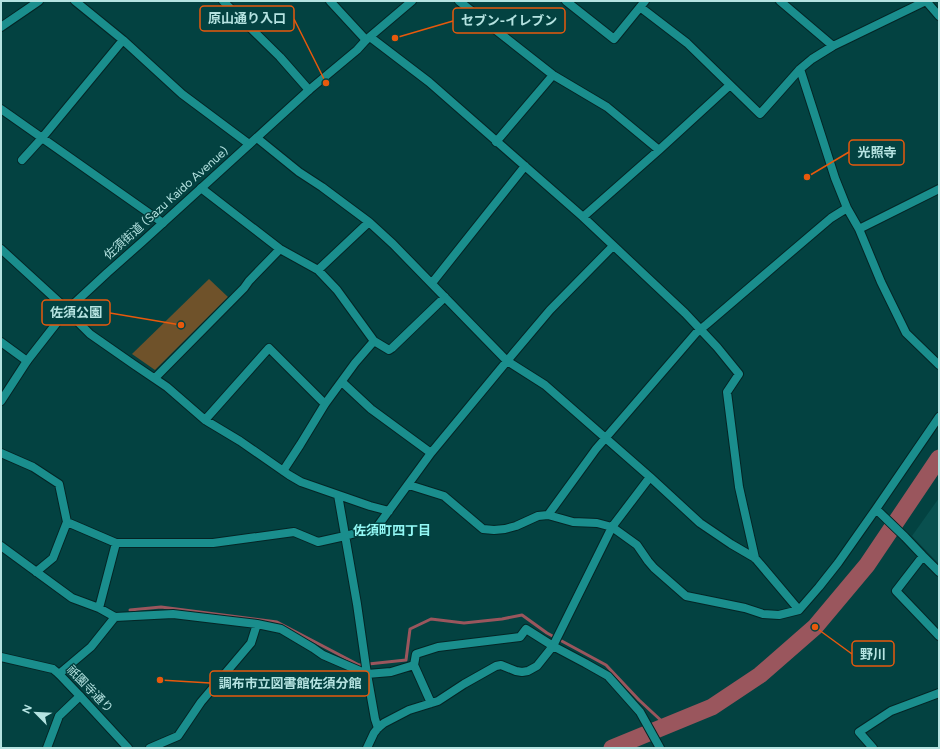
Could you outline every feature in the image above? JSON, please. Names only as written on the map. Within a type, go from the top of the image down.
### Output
[{"type":"street","points":[[1,28],[38,1]]},
{"type":"street","points":[[75,1],[123,40],[182,94],[249,144]]},
{"type":"street","points":[[223,1],[310,90]]},
{"type":"street","points":[[330,1],[368,38],[430,82],[496,142],[583,217],[701,330],[739,374],[727,392],[739,487],[755,558]]},
{"type":"street","name":"佐須街道 (Sazu Kaido Avenue)","points":[[1,400],[27,360],[66,311],[249,144],[357,50],[368,38],[412,1]]},
{"type":"street","points":[[459,1],[553,75],[607,107],[658,150]]},
{"type":"street","points":[[566,1],[614,39],[643,4],[687,43],[760,114],[800,69],[812,59],[833,46],[926,1],[939,16]]},
{"type":"street","points":[[780,1],[833,46]]},
{"type":"street","points":[[22,160],[123,40]]},
{"type":"street","points":[[800,69],[846,208],[859,229],[881,282],[906,334],[939,365]]},
{"type":"street","points":[[496,142],[553,75]]},
{"type":"street","points":[[583,217],[730,85]]},
{"type":"street","points":[[1,109],[163,223]]},
{"type":"street","points":[[257,138],[298,172],[322,187],[369,222],[432,283],[507,361],[545,385],[700,523],[755,558],[799,610]]},
{"type":"street","points":[[432,283],[525,166]]},
{"type":"street","points":[[201,188],[280,249],[318,270],[338,290],[374,341],[389,350],[444,297]]},
{"type":"street","points":[[859,229],[939,189]]},
{"type":"street","points":[[548,515],[588,459],[696,333],[825,223],[846,208]]},
{"type":"street","points":[[318,270],[369,222]]},
{"type":"street","points":[[67,522],[116,543],[213,543],[294,532],[318,542],[377,527],[431,453],[507,361],[550,310],[613,246]]},
{"type":"street","points":[[1,249],[60,303],[66,311],[90,334],[166,386],[204,420],[240,441],[289,476],[301,482],[389,511]]},
{"type":"street","points":[[155,378],[244,288],[280,249]]},
{"type":"street","points":[[283,471],[325,404],[355,362],[374,341]]},
{"type":"street","points":[[1,342],[27,360]]},
{"type":"street","points":[[204,420],[269,348],[325,404]]},
{"type":"street","points":[[342,382],[371,409],[431,453]]},
{"type":"street","points":[[409,485],[444,496],[483,529],[505,529],[516,526],[538,516],[548,515],[573,522],[597,523],[612,527],[637,545],[654,568],[686,596],[746,608],[763,614],[779,615],[799,610],[819,587],[877,510],[939,417]]},
{"type":"street","points":[[1,454],[33,467],[59,484],[67,522],[53,558],[36,572]]},
{"type":"street","points":[[367,748],[374,733],[388,720],[409,710],[438,701],[496,666],[501,665],[516,671],[528,672],[537,666],[553,646],[612,527],[650,477]]},
{"type":"street","points":[[338,495],[357,604],[367,674],[378,728]]},
{"type":"street","points":[[877,510],[939,572]]},
{"type":"street","points":[[99,608],[116,543]]},
{"type":"street","points":[[1,546],[72,598],[99,608],[115,617],[173,614],[257,624],[281,629],[323,655],[367,674],[391,672],[414,666]]},
{"type":"street","points":[[923,556],[896,591],[939,636]]},
{"type":"street","points":[[59,674],[92,647],[115,617]]},
{"type":"street","points":[[150,748],[178,736],[201,702],[251,643],[257,624]]},
{"type":"street","points":[[430,704],[414,666],[416,654],[438,647],[520,637],[526,629],[553,646],[585,662],[608,676],[640,712],[660,748]]},
{"type":"street","name":"祇園寺通り","points":[[1,657],[53,669],[128,748]]},
{"type":"street","points":[[873,748],[860,732],[891,711],[939,693]]},
{"type":"street","points":[[47,748],[59,716],[80,696]]},
{"type":"shaded area","points":[[209,279],[228,297],[155,370],[132,354]]},
{"type":"shaded area","points":[[939,498],[939,564],[912,536]]},
{"type":"waterway","points":[[612,748],[712,707],[760,675],[815,627],[867,565],[939,458]]},
{"type":"waterway","points":[[130,610],[161,607],[277,622],[359,665],[406,660],[410,629],[431,619],[464,623],[502,619],[522,615],[547,633],[606,665],[639,700],[667,726]]},
{"type":"place","name":"セブン-イレブン","points":[[395,38]]},
{"type":"place","name":"原山通り入口","points":[[326,83]]},
{"type":"place","name":"光照寺","points":[[807,177]]},
{"type":"place","name":"佐須公園","points":[[181,325]]},
{"type":"place","name":"野川","points":[[815,627]]},
{"type":"place","name":"調布市立図書館佐須分館","points":[[160,680]]},
{"type":"district","name":"佐須町四丁目","points":[[392,530]]}]
